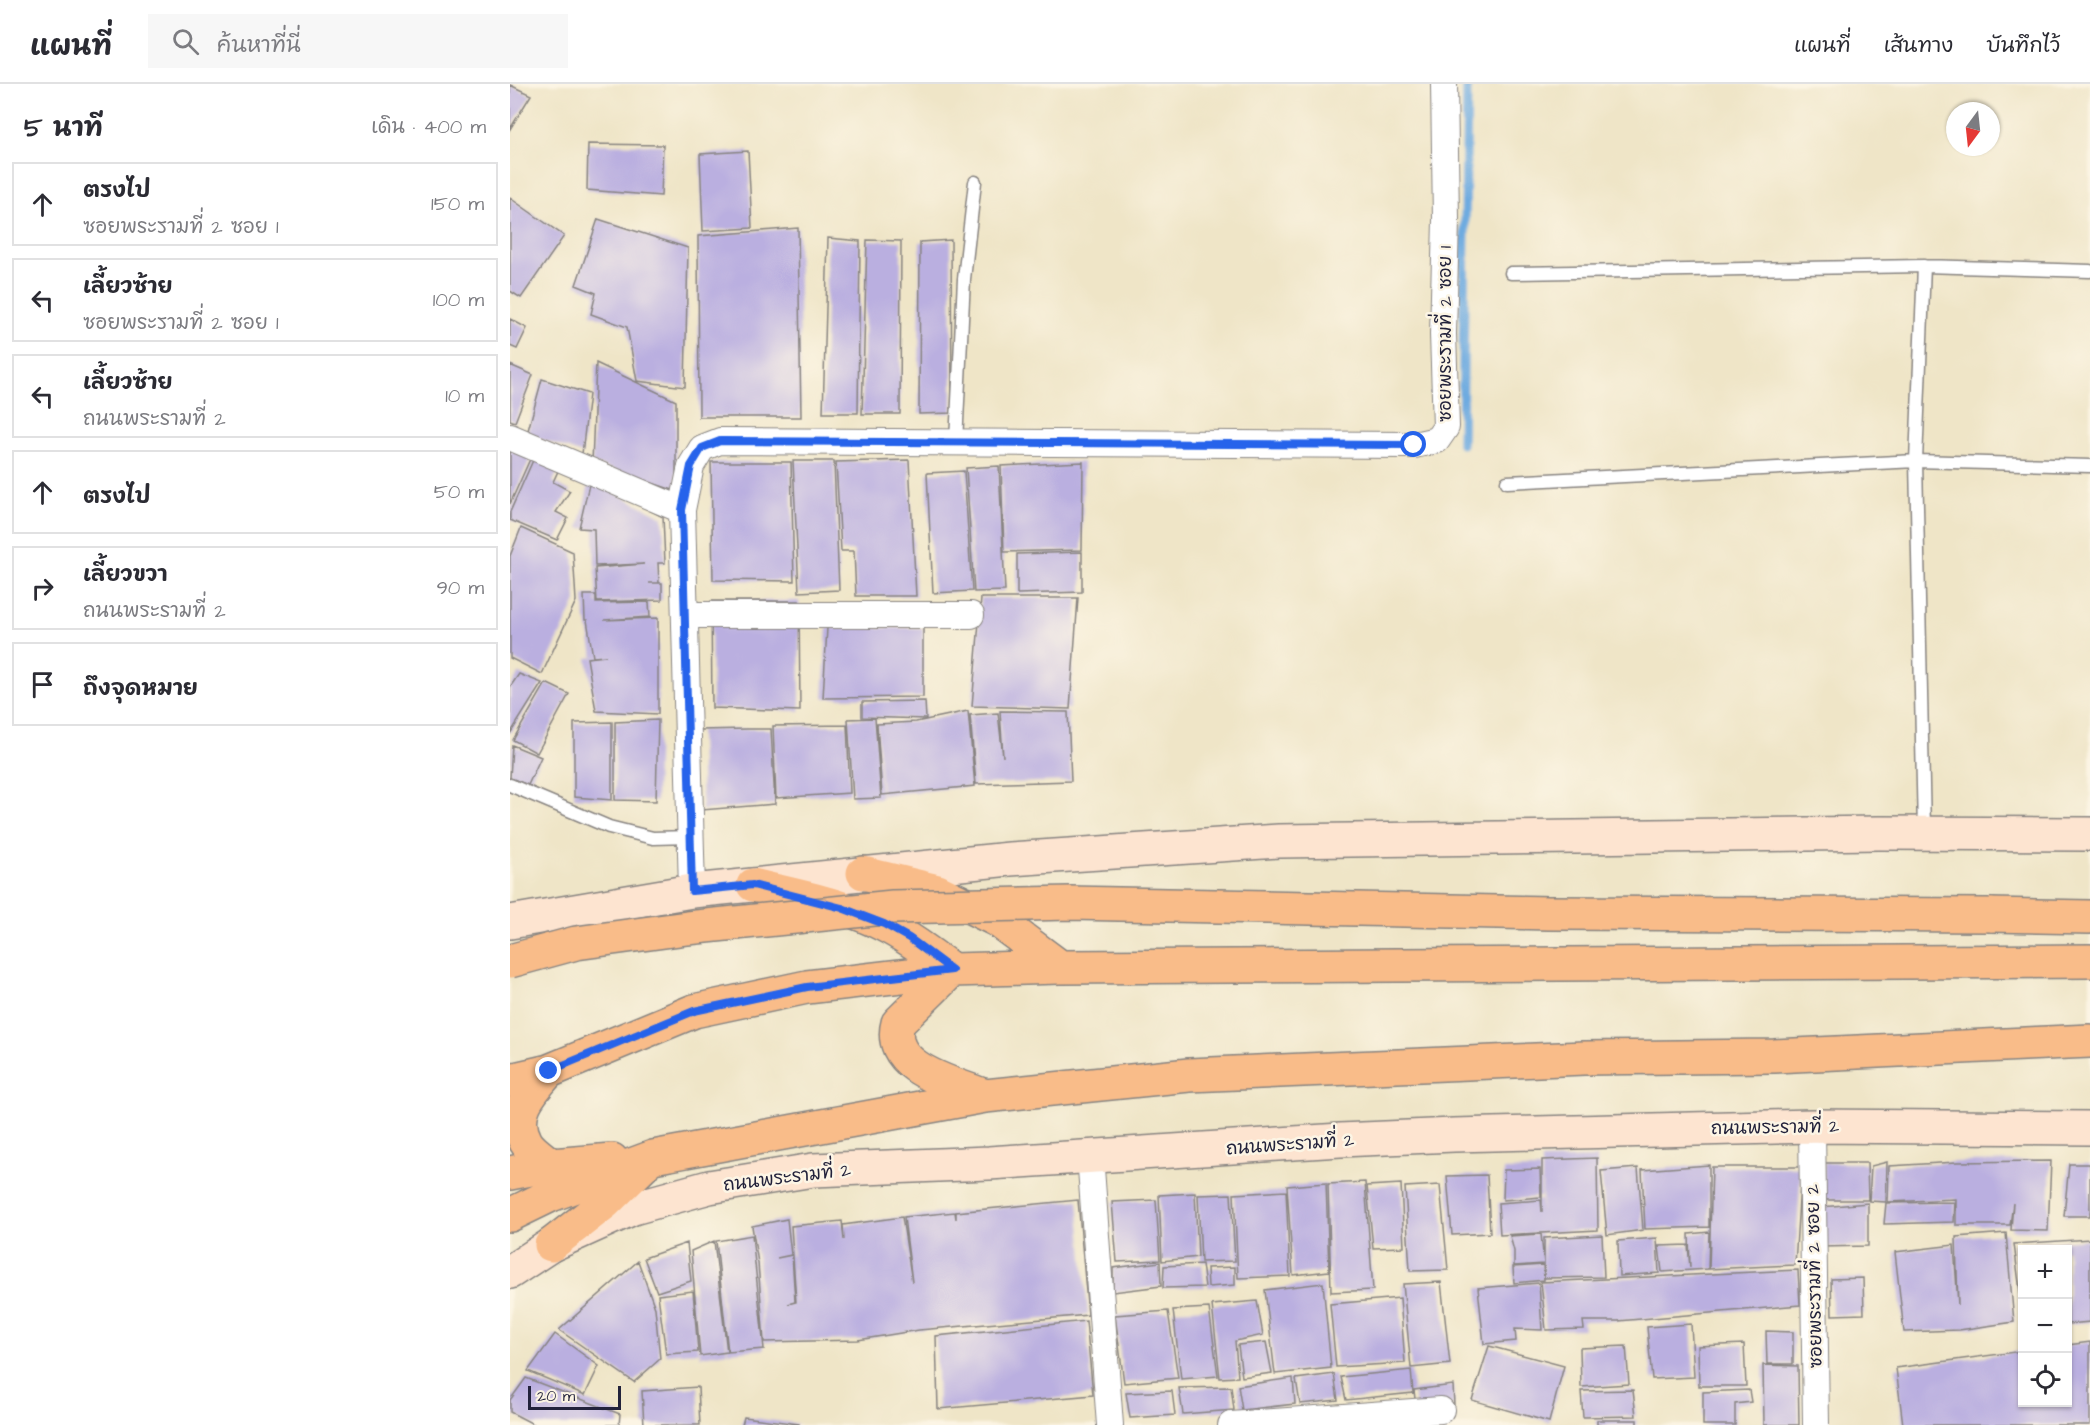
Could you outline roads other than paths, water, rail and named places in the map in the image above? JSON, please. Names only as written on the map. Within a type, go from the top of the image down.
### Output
[{"type":"main road","points":[[510,922],[692,891],[1022,858],[1279,841],[1924,833],[2090,834]]},
{"type":"main road","points":[[863,873],[938,891],[997,920],[1060,967]]},
{"type":"main road","points":[[753,885],[842,908],[884,924],[909,938],[952,970]]},
{"type":"main road","points":[[510,961],[598,940],[687,928],[893,907],[1070,903],[1550,913],[2090,917]]},
{"type":"main road","points":[[510,1080],[549,1071],[694,1011],[807,987],[952,970],[1060,967],[2090,961]]},
{"type":"main road","points":[[952,970],[898,1023],[895,1034],[899,1050],[924,1072],[985,1096]]},
{"type":"main road","points":[[510,1173],[551,1165],[653,1157],[985,1096],[1189,1075],[1584,1058],[1774,1056],[2090,1041]]},
{"type":"main road","points":[[549,1071],[525,1098],[520,1113],[526,1143],[551,1165]]},
{"type":"main road","name":"ถนนพระรามที่ 2","points":[[510,1272],[551,1245],[633,1208],[709,1187],[813,1170],[1218,1150],[1340,1140],[1812,1126],[2090,1128]]},
{"type":"main road","points":[[510,1215],[551,1195],[653,1157]]},
{"type":"main road","points":[[551,1245],[605,1203],[653,1157]]},
{"type":"street","name":"ซอยพระรามที่ 2 ซอย 1","points":[[692,891],[682,510],[691,466],[702,448],[720,441],[1414,445],[1437,440],[1446,426],[1443,334],[1446,220],[1444,84]]},
{"type":"street","points":[[510,437],[682,510]]},
{"type":"street","points":[[686,615],[971,615]]},
{"type":"street","name":"ซอยพระรามที่ 2 ซอย 2","points":[[1812,1126],[1816,1425]]},
{"type":"street","points":[[1090,1155],[1110,1425]]},
{"type":"street","points":[[1231,1425],[1442,1410]]},
{"type":"lane","points":[[956,442],[964,279],[975,182]]},
{"type":"lane","points":[[1924,266],[1916,461],[1924,833]]},
{"type":"lane","points":[[1511,273],[1924,266],[2090,271]]},
{"type":"lane","points":[[1507,482],[1916,461],[2090,466]]},
{"type":"lane","points":[[510,785],[609,827],[653,838],[690,837]]},
{"type":"waterway","points":[[1462,444],[1467,84]]}]
